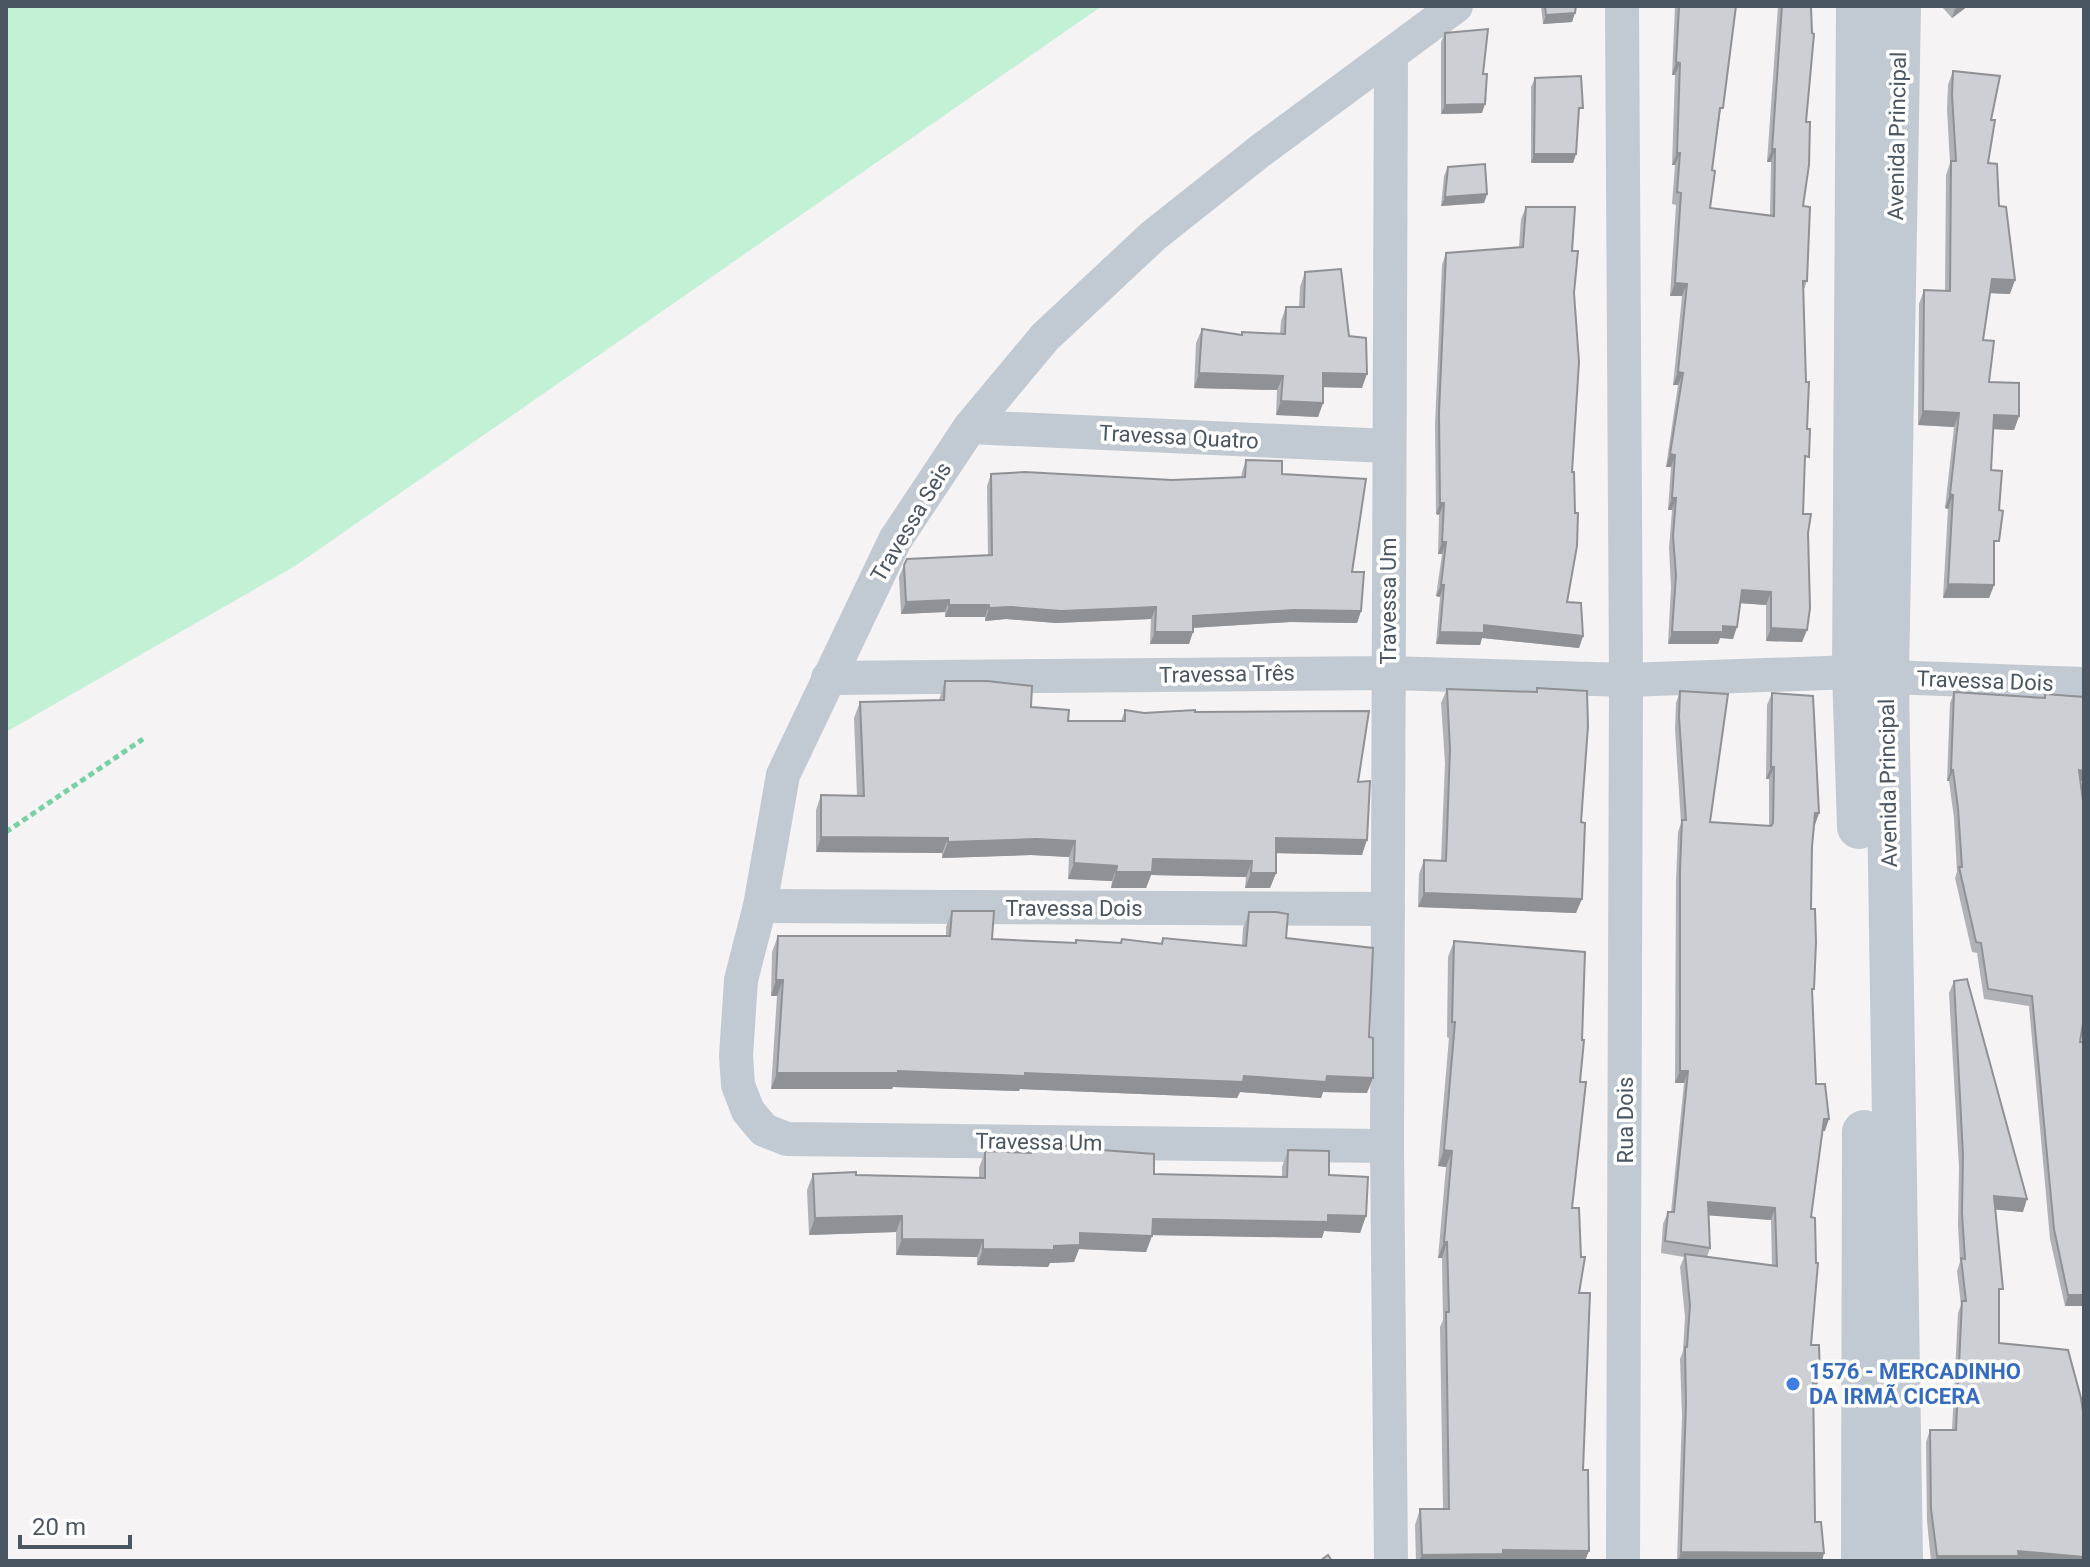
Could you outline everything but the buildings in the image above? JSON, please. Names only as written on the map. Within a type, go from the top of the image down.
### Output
[{"type":"street","name":"Travessa Seis","points":[[787,1139],[764,1130],[748,1111],[738,1085],[736,1056],[741,980],[760,906],[783,775],[895,540],[970,427],[1045,337],[1153,236],[1260,151],[1456,6]]},
{"type":"street","name":"Rua Dois","points":[[1622,6],[1626,680],[1623,1561]]},
{"type":"street","name":"Avenida Principal","points":[[1858,6],[1870,674],[1901,1561]]},
{"type":"street","name":"Avenida Principal","points":[[1863,1561],[1864,1108],[1870,674],[1899,6]]},
{"type":"street","name":"Travessa Um","points":[[1391,56],[1387,1146],[1391,1561]]},
{"type":"street","name":"Travessa Quatro","points":[[970,427],[1388,446]]},
{"type":"street","name":"Travessa Três","points":[[828,678],[1388,673],[1626,680]]},
{"type":"street","points":[[1626,680],[1870,674]]},
{"type":"street","name":"Travessa Dois","points":[[1870,674],[2084,684]]},
{"type":"street","name":"Travessa Dois","points":[[760,906],[1388,909]]},
{"type":"street","name":"Travessa Um","points":[[787,1139],[1387,1146]]},
{"type":"path","points":[[6,832],[143,739]]},
{"type":"green space","points":[[6,6],[1102,6],[295,566],[6,732]]},
{"type":"place","name":"1576 - MERCADINHO DA IRMÃ CICERA","points":[[1793,1384]]}]
